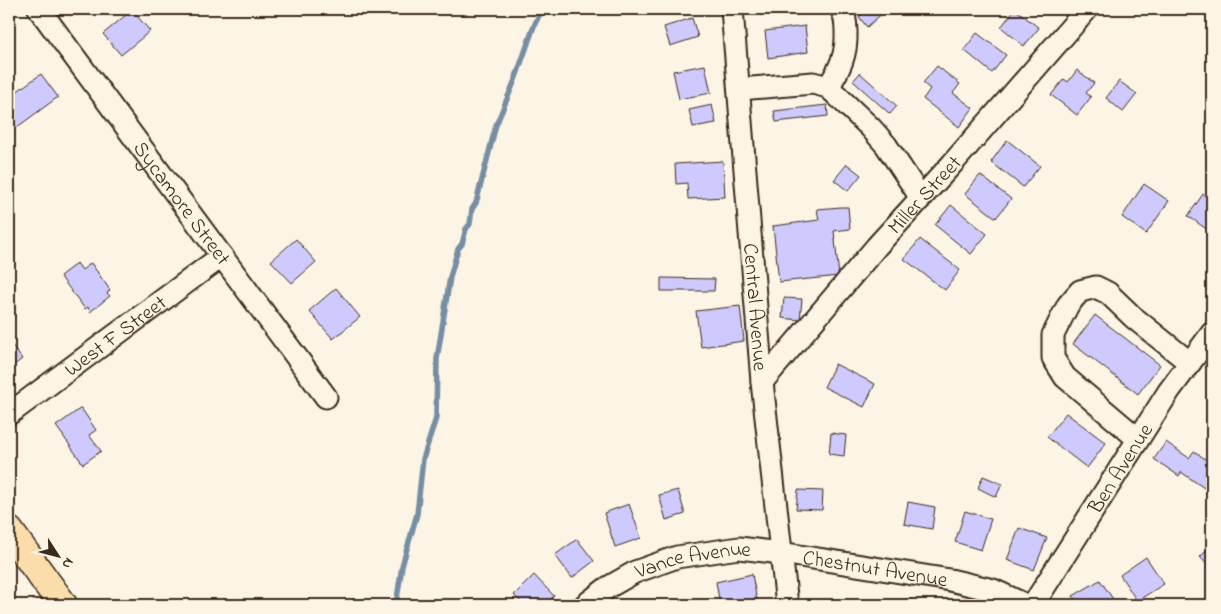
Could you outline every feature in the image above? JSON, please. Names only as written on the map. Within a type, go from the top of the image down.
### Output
[{"type":"main road","points":[[9,532],[63,605]]},
{"type":"street","name":"Sycamore Street","points":[[39,9],[326,397]]},
{"type":"street","name":"Central Avenue","points":[[732,9],[762,382],[787,605]]},
{"type":"street","points":[[828,87],[839,71],[847,44],[846,26],[841,9]]},
{"type":"street","name":"Miller Street","points":[[762,382],[877,246],[1087,9]]},
{"type":"street","points":[[739,89],[813,83],[828,87],[876,134],[921,198]]},
{"type":"street","name":"West F Street","points":[[9,414],[222,256]]},
{"type":"street","points":[[1138,439],[1065,377],[1053,358],[1053,335],[1068,305],[1080,291],[1096,287],[1108,293],[1190,363]]},
{"type":"street","name":"Ben Avenue","points":[[1033,605],[1138,439],[1212,332]]},
{"type":"street","name":"Vance Avenue","points":[[585,605],[607,588],[635,572],[677,557],[739,548],[781,553]]},
{"type":"street","name":"Chestnut Avenue","points":[[781,553],[950,580],[993,590],[1026,605]]},
{"type":"building","points":[[788,9],[811,9],[811,12],[788,12]]},
{"type":"building","points":[[868,9],[887,9],[867,27],[859,17]]},
{"type":"building","points":[[1015,9],[1039,28],[1024,46],[1001,27]]},
{"type":"building","points":[[132,10],[150,31],[121,55],[103,34]]},
{"type":"building","points":[[692,18],[698,37],[670,46],[664,27]]},
{"type":"building","points":[[805,26],[808,52],[768,58],[765,31]]},
{"type":"building","points":[[977,33],[1006,55],[992,73],[964,50]]},
{"type":"building","points":[[705,65],[711,93],[679,99],[673,71]]},
{"type":"building","points":[[937,66],[960,84],[953,93],[973,108],[959,127],[923,99],[930,89],[923,83]]},
{"type":"building","points":[[1077,70],[1094,83],[1086,93],[1091,97],[1077,115],[1051,95],[1064,79],[1068,82]]},
{"type":"building","points":[[860,73],[897,106],[890,114],[853,81]]},
{"type":"building","points":[[41,74],[58,97],[16,128],[9,118],[9,97]]},
{"type":"building","points":[[1119,81],[1137,94],[1123,112],[1106,98]]},
{"type":"building","points":[[712,105],[716,123],[693,127],[689,110]]},
{"type":"building","points":[[827,105],[828,116],[776,122],[774,111]]},
{"type":"building","points":[[1007,140],[1040,166],[1023,187],[991,162]]},
{"type":"building","points":[[723,161],[725,197],[688,199],[687,183],[676,184],[675,164]]},
{"type":"building","points":[[847,164],[861,175],[848,191],[834,180]]},
{"type":"building","points":[[980,175],[1011,199],[996,218],[965,194]]},
{"type":"building","points":[[1144,184],[1169,201],[1146,234],[1122,217]]},
{"type":"building","points":[[1203,194],[1212,201],[1212,233],[1188,216]]},
{"type":"building","points":[[951,205],[987,234],[971,254],[935,225]]},
{"type":"building","points":[[848,207],[850,229],[834,231],[839,276],[779,282],[773,226],[819,220],[817,209]]},
{"type":"building","points":[[296,239],[316,262],[292,283],[271,261]]},
{"type":"building","points":[[920,239],[960,270],[945,290],[904,259]]},
{"type":"building","points":[[77,263],[82,270],[91,263],[110,290],[107,293],[110,296],[90,312],[88,307],[85,309],[60,276]]},
{"type":"building","points":[[661,278],[715,279],[714,291],[661,291]]},
{"type":"building","points":[[336,288],[360,317],[333,339],[309,311]]},
{"type":"building","points":[[784,298],[802,299],[800,320],[782,318]]},
{"type":"building","points":[[740,306],[744,341],[701,347],[696,311]]},
{"type":"building","points":[[1095,315],[1160,365],[1138,394],[1073,344]]},
{"type":"building","points":[[9,341],[22,359],[9,369]]},
{"type":"building","points":[[835,364],[875,384],[864,407],[824,387]]},
{"type":"building","points":[[81,408],[96,430],[89,435],[101,451],[83,464],[56,426]]},
{"type":"building","points":[[1066,413],[1106,443],[1087,468],[1047,437]]},
{"type":"building","points":[[831,433],[846,435],[844,456],[829,454]]},
{"type":"building","points":[[1166,442],[1189,458],[1194,451],[1212,464],[1212,482],[1207,490],[1181,472],[1179,476],[1154,459]]},
{"type":"building","points":[[983,476],[1002,484],[996,497],[978,488]]},
{"type":"building","points":[[678,490],[685,514],[666,520],[659,495]]},
{"type":"building","points":[[798,490],[823,491],[822,510],[796,509]]},
{"type":"building","points":[[908,502],[935,507],[932,529],[904,524]]},
{"type":"building","points":[[629,504],[641,538],[615,547],[604,513]]},
{"type":"building","points":[[965,511],[991,519],[981,550],[955,542]]},
{"type":"building","points":[[1019,528],[1047,538],[1034,570],[1007,560]]},
{"type":"building","points":[[577,539],[594,561],[572,578],[555,555]]},
{"type":"building","points":[[1212,545],[1212,570],[1200,557]]},
{"type":"building","points":[[1146,557],[1164,584],[1137,601],[1120,575]]},
{"type":"building","points":[[752,574],[757,601],[739,605],[720,605],[716,582]]},
{"type":"building","points":[[534,575],[554,596],[544,605],[524,605],[514,595]]},
{"type":"building","points":[[1100,580],[1115,602],[1110,605],[1079,605],[1073,596]]},
{"type":"building","points":[[905,599],[933,605],[904,605]]},
{"type":"waterway","points":[[396,605],[402,566],[417,514],[423,459],[436,418],[437,359],[450,277],[458,249],[470,224],[472,209],[476,203],[496,125],[542,9]]}]
